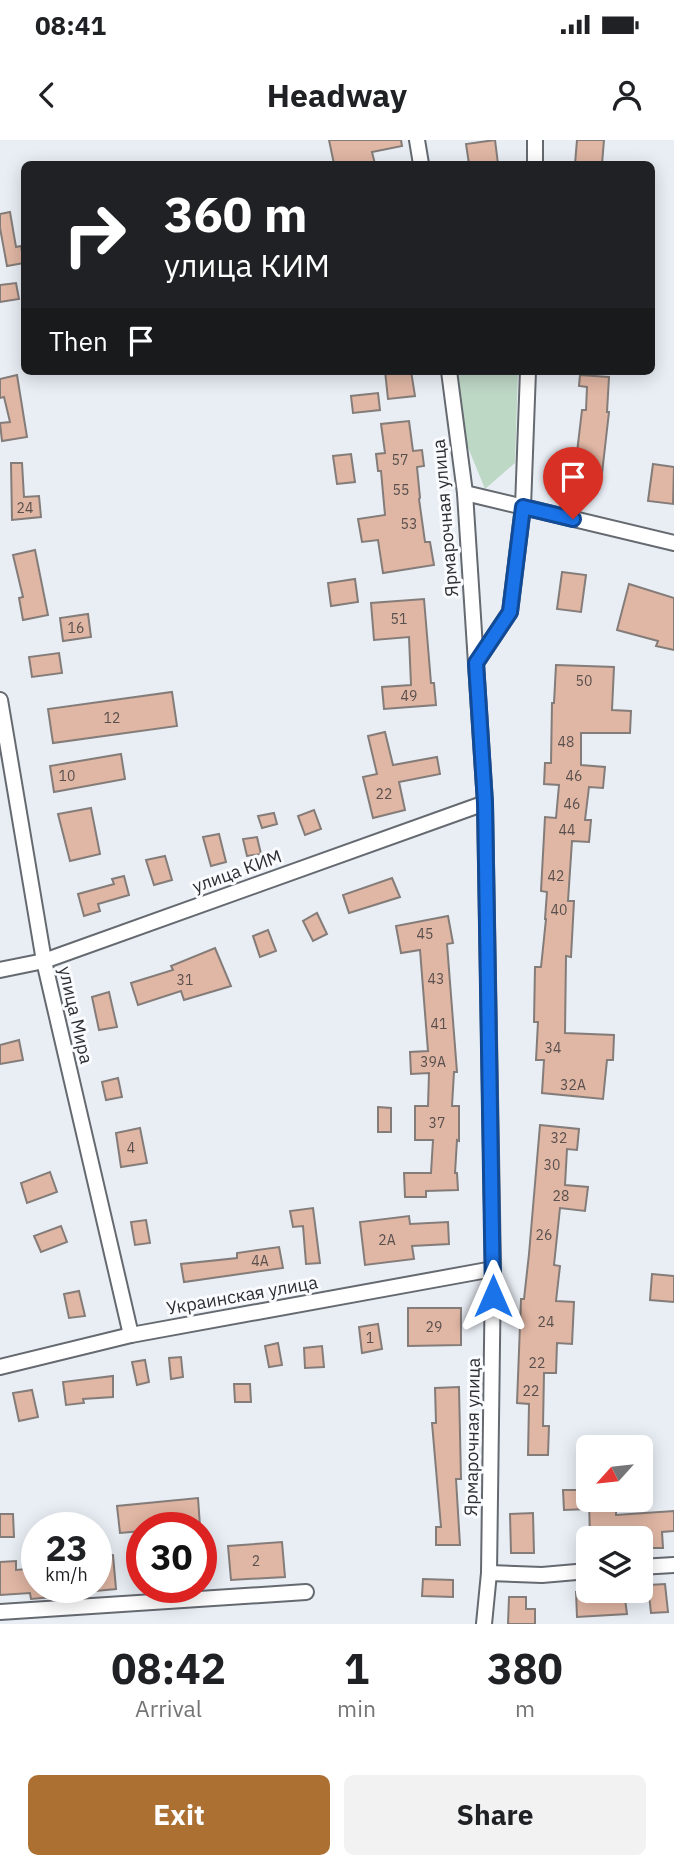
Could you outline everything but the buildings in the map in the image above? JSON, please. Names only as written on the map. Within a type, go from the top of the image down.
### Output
[{"type":"street","points":[[417,140],[420,161]]},
{"type":"street","points":[[535,140],[535,161]]},
{"type":"street","name":"Ярмарочная улица","points":[[450,375],[465,493],[485,803],[493,1269],[489,1573],[484,1624]]},
{"type":"street","points":[[476,663],[510,612],[523,507],[528,375]]},
{"type":"street","points":[[465,493],[674,543]]},
{"type":"street","name":"улица Мира","points":[[0,700],[44,961],[131,1335]]},
{"type":"street","name":"улица КИМ","points":[[0,970],[44,961],[485,803]]},
{"type":"street","name":"Украинская улица","points":[[0,1367],[131,1335],[493,1269]]},
{"type":"street","points":[[653,1566],[674,1565]]},
{"type":"street","points":[[489,1573],[576,1572]]},
{"type":"street","points":[[0,1612],[306,1592]]},
{"type":"green space","points":[[457,375],[518,375],[515,463],[485,489],[465,440]]},
{"type":"route","points":[[493,1296],[485,803],[476,663],[510,612],[523,507],[573,519]]}]
